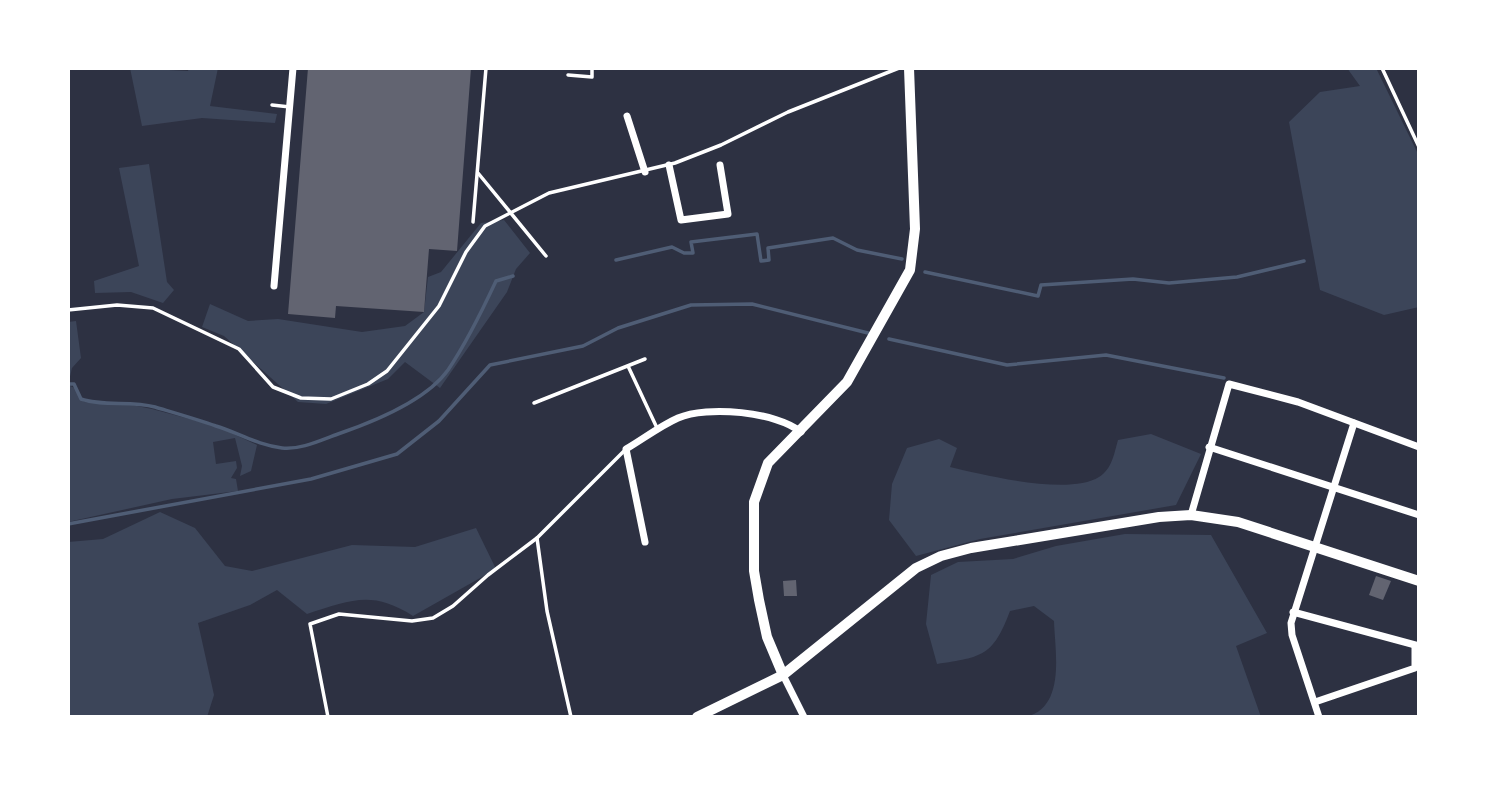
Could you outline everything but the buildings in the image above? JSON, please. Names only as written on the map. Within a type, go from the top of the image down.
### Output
[{"type":"street","points":[[274,286],[293,68]]},
{"type":"street","points":[[804,717],[768,637],[759,600],[754,571],[754,502],[768,463],[847,382],[910,270],[915,229],[909,68]]},
{"type":"street","points":[[627,116],[645,172]]},
{"type":"street","points":[[669,165],[681,220],[728,214],[720,165]]},
{"type":"street","points":[[1191,515],[1229,384],[1298,402],[1419,447]]},
{"type":"street","points":[[645,542],[626,449],[681,416],[729,412],[792,424],[801,432]]},
{"type":"street","points":[[1319,717],[1292,635],[1293,612],[1354,423]]},
{"type":"street","points":[[1209,447],[1419,515]]},
{"type":"street","points":[[697,717],[783,675],[916,568],[941,556],[971,548],[1159,517],[1191,515],[1237,522],[1419,581]]},
{"type":"street","points":[[1293,612],[1417,646],[1415,668],[1315,702]]},
{"type":"lane","points":[[473,222],[486,68]]},
{"type":"lane","points":[[568,75],[592,77],[592,68]]},
{"type":"lane","points":[[68,310],[117,305],[153,308],[239,349],[273,387],[300,398],[331,399],[361,387],[387,371],[439,306],[466,252],[485,226],[549,193],[669,165],[721,145],[788,112],[899,68]]},
{"type":"lane","points":[[1382,68],[1419,147]]},
{"type":"lane","points":[[272,104],[290,107]]},
{"type":"lane","points":[[477,172],[546,256]]},
{"type":"lane","points":[[534,403],[645,359]]},
{"type":"lane","points":[[628,366],[658,430]]},
{"type":"lane","points":[[328,717],[310,624],[339,614],[412,621],[433,618],[453,606],[537,538],[626,449]]},
{"type":"lane","points":[[537,538],[547,611],[571,717]]},
{"type":"shaded area","points":[[130,68],[188,71],[189,68],[218,68],[210,106],[277,114],[275,123],[202,118],[142,126]]},
{"type":"shaded area","points":[[1347,68],[1376,68],[1419,156],[1419,307],[1384,315],[1320,290],[1289,122],[1320,92],[1360,86]]},
{"type":"shaded area","points":[[149,164],[167,282],[174,290],[163,303],[131,292],[95,293],[94,281],[139,266],[119,168]]},
{"type":"shaded area","points":[[504,220],[530,253],[516,269],[507,292],[440,388],[405,362],[388,379],[326,404],[298,402],[224,336],[202,327],[210,304],[248,321],[278,319],[362,332],[405,326],[424,312],[428,277],[441,272],[481,223]]},
{"type":"shaded area","points":[[76,321],[81,358],[72,368],[68,385],[68,322]]},
{"type":"shaded area","points":[[68,385],[77,389],[84,402],[127,404],[152,409],[216,426],[257,445],[251,471],[240,476],[242,466],[235,438],[213,442],[216,464],[236,461],[237,468],[231,478],[236,479],[238,491],[172,499],[68,522]]},
{"type":"shaded area","points":[[1151,434],[1201,454],[1176,505],[980,539],[916,556],[889,520],[892,484],[907,448],[939,439],[957,448],[950,467],[1026,482],[1068,485],[1085,482],[1103,474],[1112,461],[1118,440]]},
{"type":"shaded area","points":[[160,512],[195,528],[225,566],[252,571],[352,545],[415,547],[476,528],[496,569],[413,616],[373,600],[349,602],[307,614],[277,590],[250,605],[198,623],[214,695],[207,717],[68,717],[68,542],[103,539]]},
{"type":"shaded area","points":[[1125,534],[1211,535],[1267,633],[1236,646],[1261,717],[1026,717],[1039,711],[1047,702],[1055,677],[1054,621],[1034,606],[1010,611],[998,637],[984,652],[937,664],[926,624],[931,575],[958,562],[1013,559],[1056,546]]},
{"type":"waterway","points":[[616,260],[672,247],[684,253],[693,253],[691,242],[757,234],[761,261],[769,260],[768,248],[833,238],[857,250],[902,259]]},
{"type":"waterway","points":[[925,272],[1038,296],[1041,285],[1133,279],[1169,283],[1237,277],[1304,261]]},
{"type":"waterway","points":[[68,384],[74,384],[81,399],[99,403],[146,405],[208,423],[264,444],[282,448],[304,446],[382,417],[426,391],[448,370],[496,281],[513,276]]},
{"type":"waterway","points":[[68,524],[311,479],[397,454],[439,421],[490,365],[583,346],[618,328],[691,305],[752,304],[868,333]]},
{"type":"waterway","points":[[889,339],[1007,365],[1106,355],[1224,378]]}]
